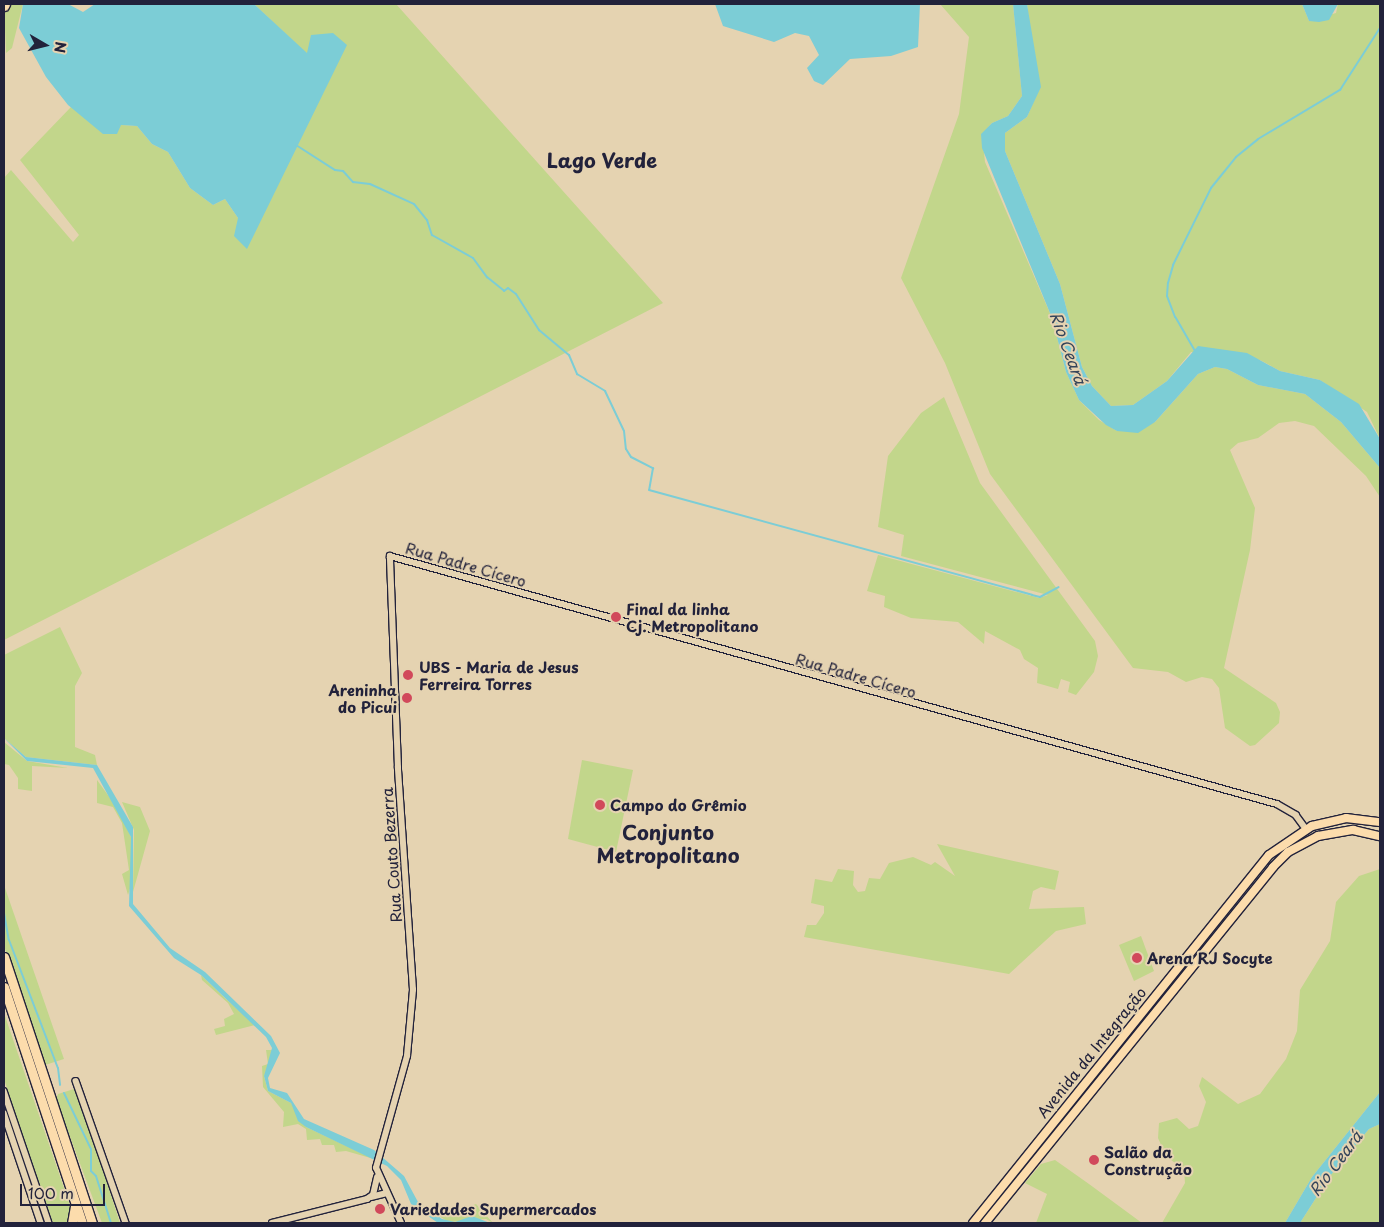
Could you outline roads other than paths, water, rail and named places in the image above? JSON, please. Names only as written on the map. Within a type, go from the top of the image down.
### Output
[{"type":"highway","points":[[4,957],[92,1223]]},
{"type":"highway","points":[[4,987],[82,1223]]},
{"type":"highway","points":[[70,1159],[99,1223]]},
{"type":"highway","points":[[72,1223],[75,1203]]},
{"type":"main road","name":"Avenida da Integração","points":[[973,1223],[1241,889],[1282,842],[1306,829],[1346,818],[1380,822]]},
{"type":"main road","name":"Avenida da Integração","points":[[985,1223],[1250,895],[1288,852],[1313,838],[1343,830],[1380,836]]},
{"type":"main road","points":[[1241,889],[1250,895]]},
{"type":"main road","points":[[1020,1163],[1029,1170]]},
{"type":"main road","points":[[1010,1175],[1018,1182]]},
{"type":"street","name":"Rua Padre Cícero","points":[[390,556],[1277,804],[1296,815],[1306,829]]},
{"type":"street","name":"Rua Couto Bezerra","points":[[371,1197],[376,1177],[376,1161],[408,1056],[413,990],[398,768],[390,556]]},
{"type":"street","points":[[76,1082],[126,1223]]},
{"type":"street","points":[[4,1091],[49,1223]]},
{"type":"street","points":[[4,1113],[41,1223]]},
{"type":"street","points":[[21,1164],[28,1161]]},
{"type":"street","points":[[376,1177],[387,1193],[401,1223]]},
{"type":"street","points":[[272,1223],[387,1193]]},
{"type":"water","points":[[23,4],[68,4],[83,12],[95,4],[254,4],[307,53],[311,35],[333,33],[347,45],[247,249],[234,236],[238,218],[225,199],[213,205],[190,188],[168,152],[152,144],[137,126],[121,125],[117,134],[103,134],[68,105],[46,77],[19,28]]},
{"type":"water","points":[[715,4],[920,4],[918,47],[891,56],[850,59],[823,85],[814,81],[807,68],[819,55],[809,36],[795,33],[774,42],[723,26]]},
{"type":"water","name":"Rio Ceará","points":[[1013,4],[1027,4],[1041,87],[1027,117],[1005,133],[1005,151],[1060,284],[1082,367],[1092,386],[1111,406],[1133,405],[1167,381],[1198,346],[1247,353],[1280,371],[1320,380],[1359,404],[1380,439],[1380,468],[1341,422],[1305,394],[1258,385],[1227,369],[1215,367],[1198,374],[1155,422],[1138,433],[1117,431],[1106,425],[1079,400],[1066,372],[1052,318],[982,148],[981,134],[992,123],[1008,116],[1022,96]]},
{"type":"water","points":[[1302,4],[1338,4],[1329,20],[1319,22],[1309,21]]},
{"type":"water","points":[[4,738],[26,757],[97,765],[133,827],[133,904],[170,948],[205,972],[271,1036],[280,1053],[268,1078],[270,1088],[287,1093],[304,1119],[374,1150],[404,1176],[418,1202],[442,1219],[455,1222],[472,1216],[490,1223],[438,1223],[411,1204],[401,1180],[387,1166],[306,1127],[298,1121],[291,1103],[268,1091],[264,1076],[272,1048],[266,1037],[201,975],[174,958],[129,906],[131,837],[93,768],[27,761]]},
{"type":"water","name":"Rio Ceará","points":[[1380,1092],[1380,1124],[1369,1129],[1330,1176],[1300,1223],[1285,1223],[1312,1177]]},
{"type":"waterway","points":[[1195,351],[1175,317],[1167,296],[1168,283],[1173,265],[1211,188],[1236,157],[1258,139],[1340,90],[1380,28]]},
{"type":"waterway","points":[[296,145],[335,170],[343,171],[353,182],[370,184],[414,204],[427,220],[432,235],[473,258],[487,277],[504,291],[508,288],[516,294],[539,330],[569,355],[577,374],[605,391],[624,431],[626,449],[631,457],[653,468],[649,490],[1040,597],[1059,587]]},
{"type":"waterway","points":[[4,913],[9,940],[58,1068],[60,1085]]},
{"type":"waterway","points":[[64,1093],[91,1149],[91,1171],[96,1176],[111,1223]]},
{"type":"place","name":"Final da linha Cj. Metropolitano","points":[[616,617]]},
{"type":"place","name":"UBS - Maria de Jesus Ferreira Torres","points":[[408,675]]},
{"type":"place","name":"Areninha do Picui","points":[[407,698]]},
{"type":"place","name":"Campo do Grêmio","points":[[600,805]]},
{"type":"place","name":"Arena RJ Socyte","points":[[1137,958]]},
{"type":"place","name":"Salão da Construção","points":[[1094,1160]]},
{"type":"place","name":"Variedades Supermercados","points":[[380,1209]]},
{"type":"district","name":"Lago Verde","points":[[602,160]]},
{"type":"district","name":"Conjunto Metropolitano","points":[[668,844]]}]
